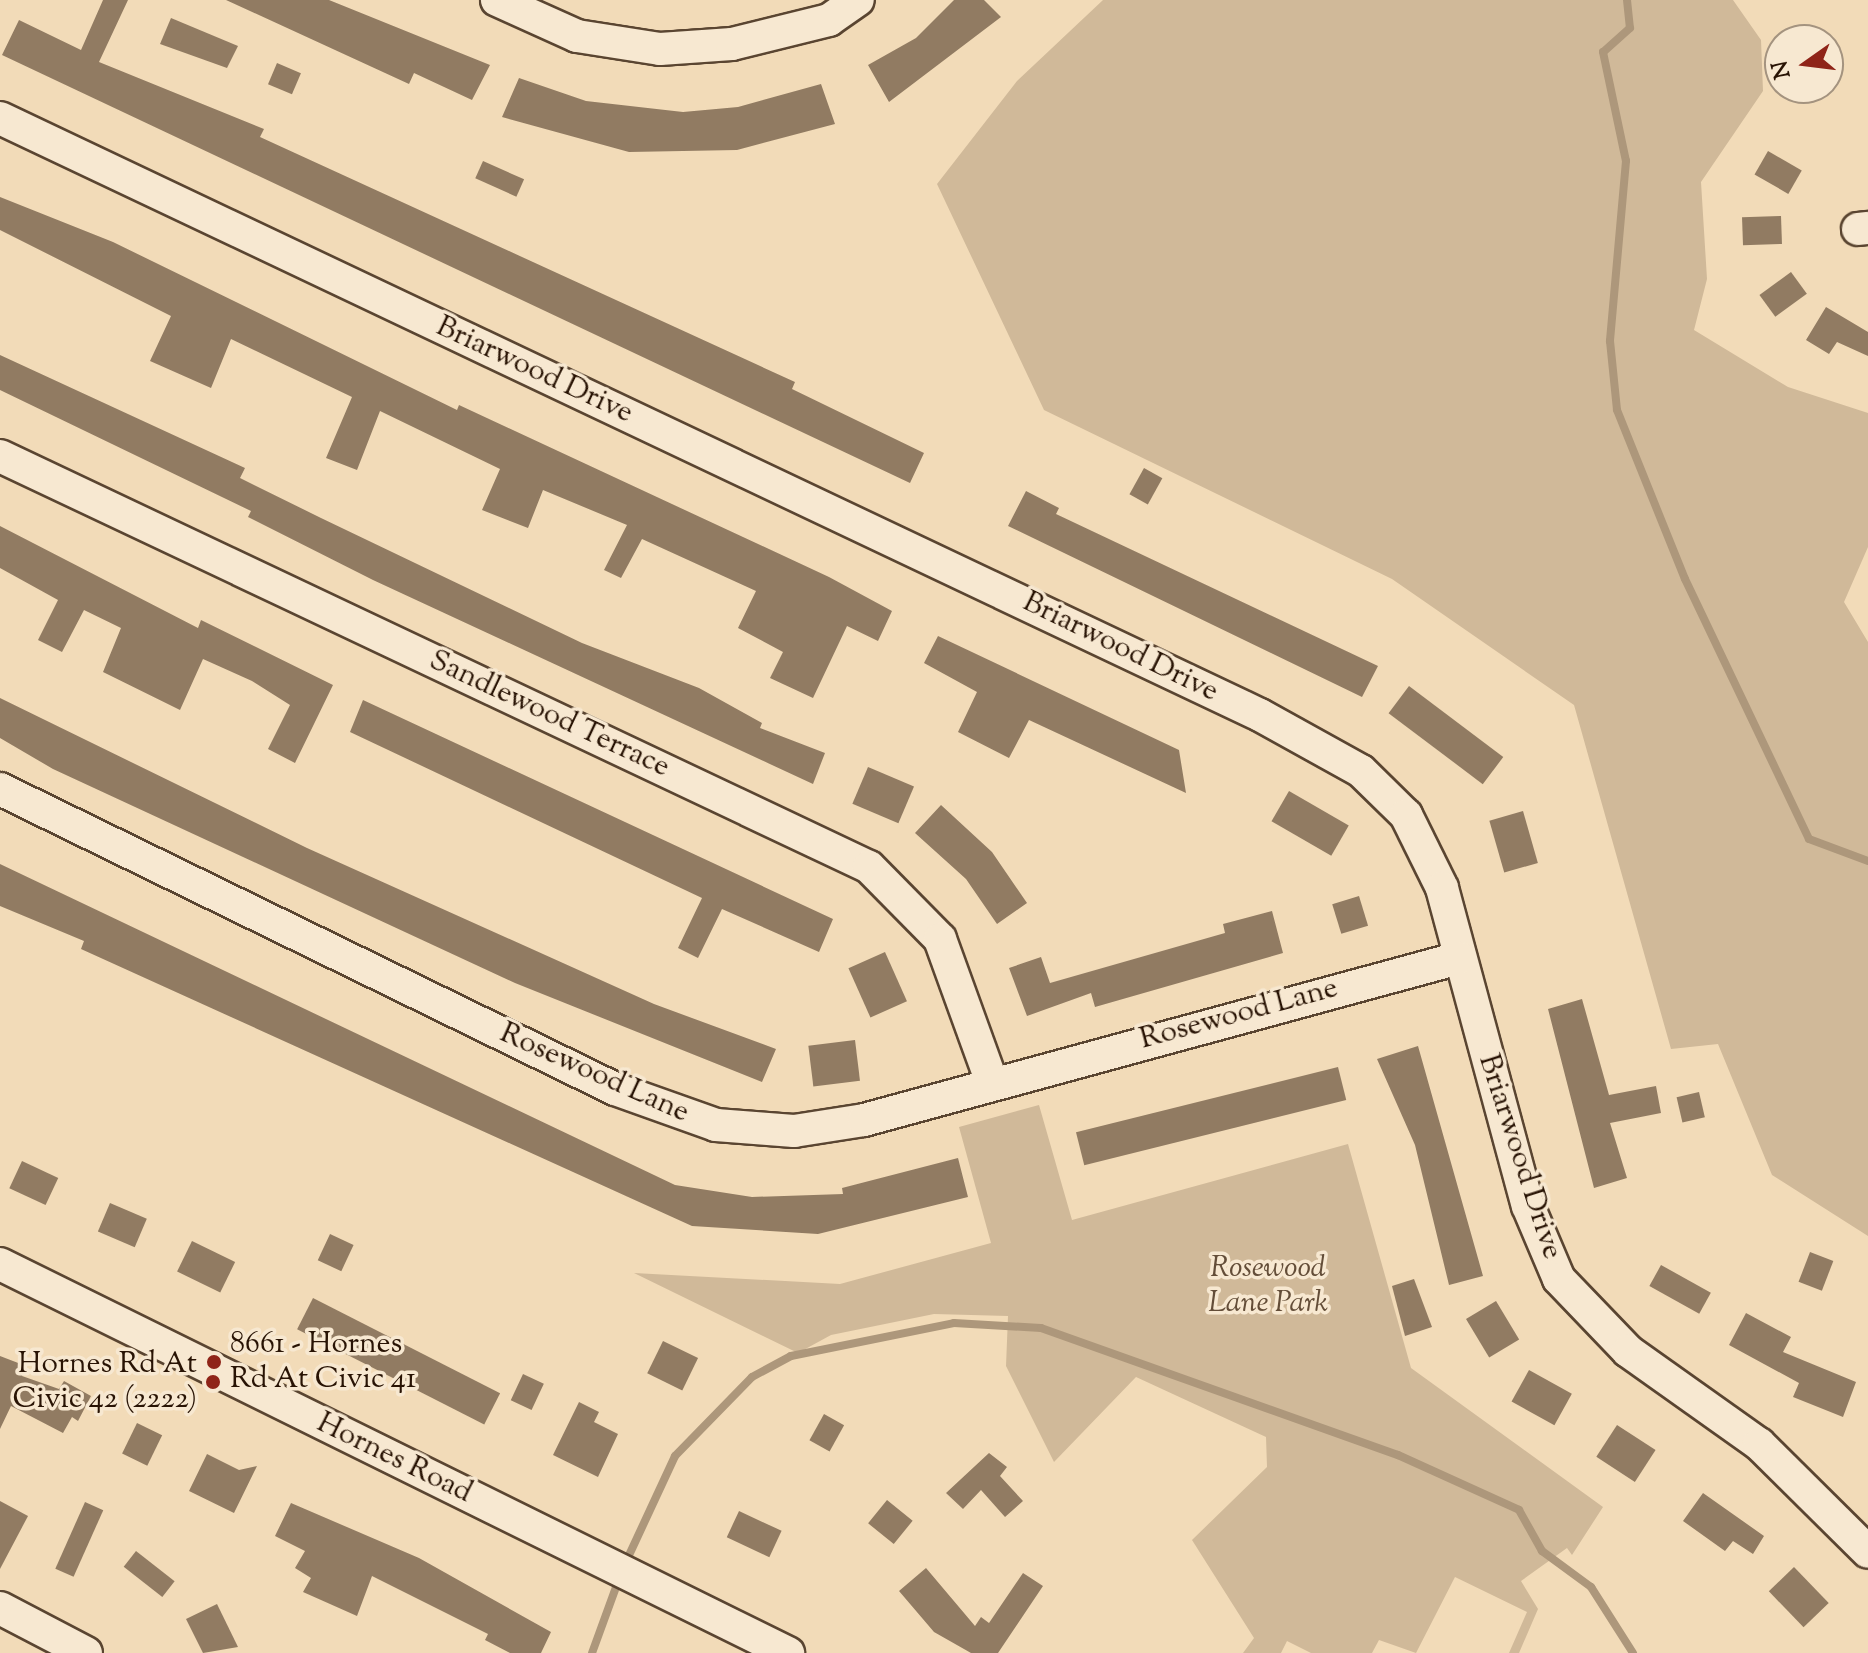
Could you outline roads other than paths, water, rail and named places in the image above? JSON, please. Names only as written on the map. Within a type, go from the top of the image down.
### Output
[{"type":"street","points":[[497,0],[577,36],[660,49],[746,41],[829,20],[858,0]]},
{"type":"street","name":"Briarwood Drive","points":[[0,118],[1325,748],[1406,815],[1442,888],[1528,1206],[1559,1279],[1628,1351],[1759,1444],[1868,1552]]},
{"type":"street","name":"Sandlewood Terrace","points":[[0,456],[869,867],[940,939],[991,1080]]},
{"type":"street","name":"Rosewood Lane","points":[[0,789],[691,1119],[818,1130],[991,1080],[1459,958]]},
{"type":"street","name":"Hornes Road","points":[[0,1264],[788,1653]]},
{"type":"street","points":[[0,1608],[86,1653]]},
{"type":"waterway","points":[[1627,0],[1630,28],[1603,52],[1626,161],[1610,341],[1617,410],[1685,579],[1809,839],[1868,861]]},
{"type":"waterway","points":[[624,1566],[675,1456],[752,1377],[791,1356],[954,1323],[1041,1328],[1398,1455],[1519,1510],[1542,1551],[1591,1587],[1633,1653]]},
{"type":"waterway","points":[[592,1653],[619,1579]]},
{"type":"place","name":"8661 - Hornes Rd At Civic 41","points":[[214,1362]]},
{"type":"place","name":"Hornes Rd At Civic 42 (2222)","points":[[213,1382]]},
{"type":"park label","name":"Rosewood Lane Park","points":[[1268,1286]]}]
